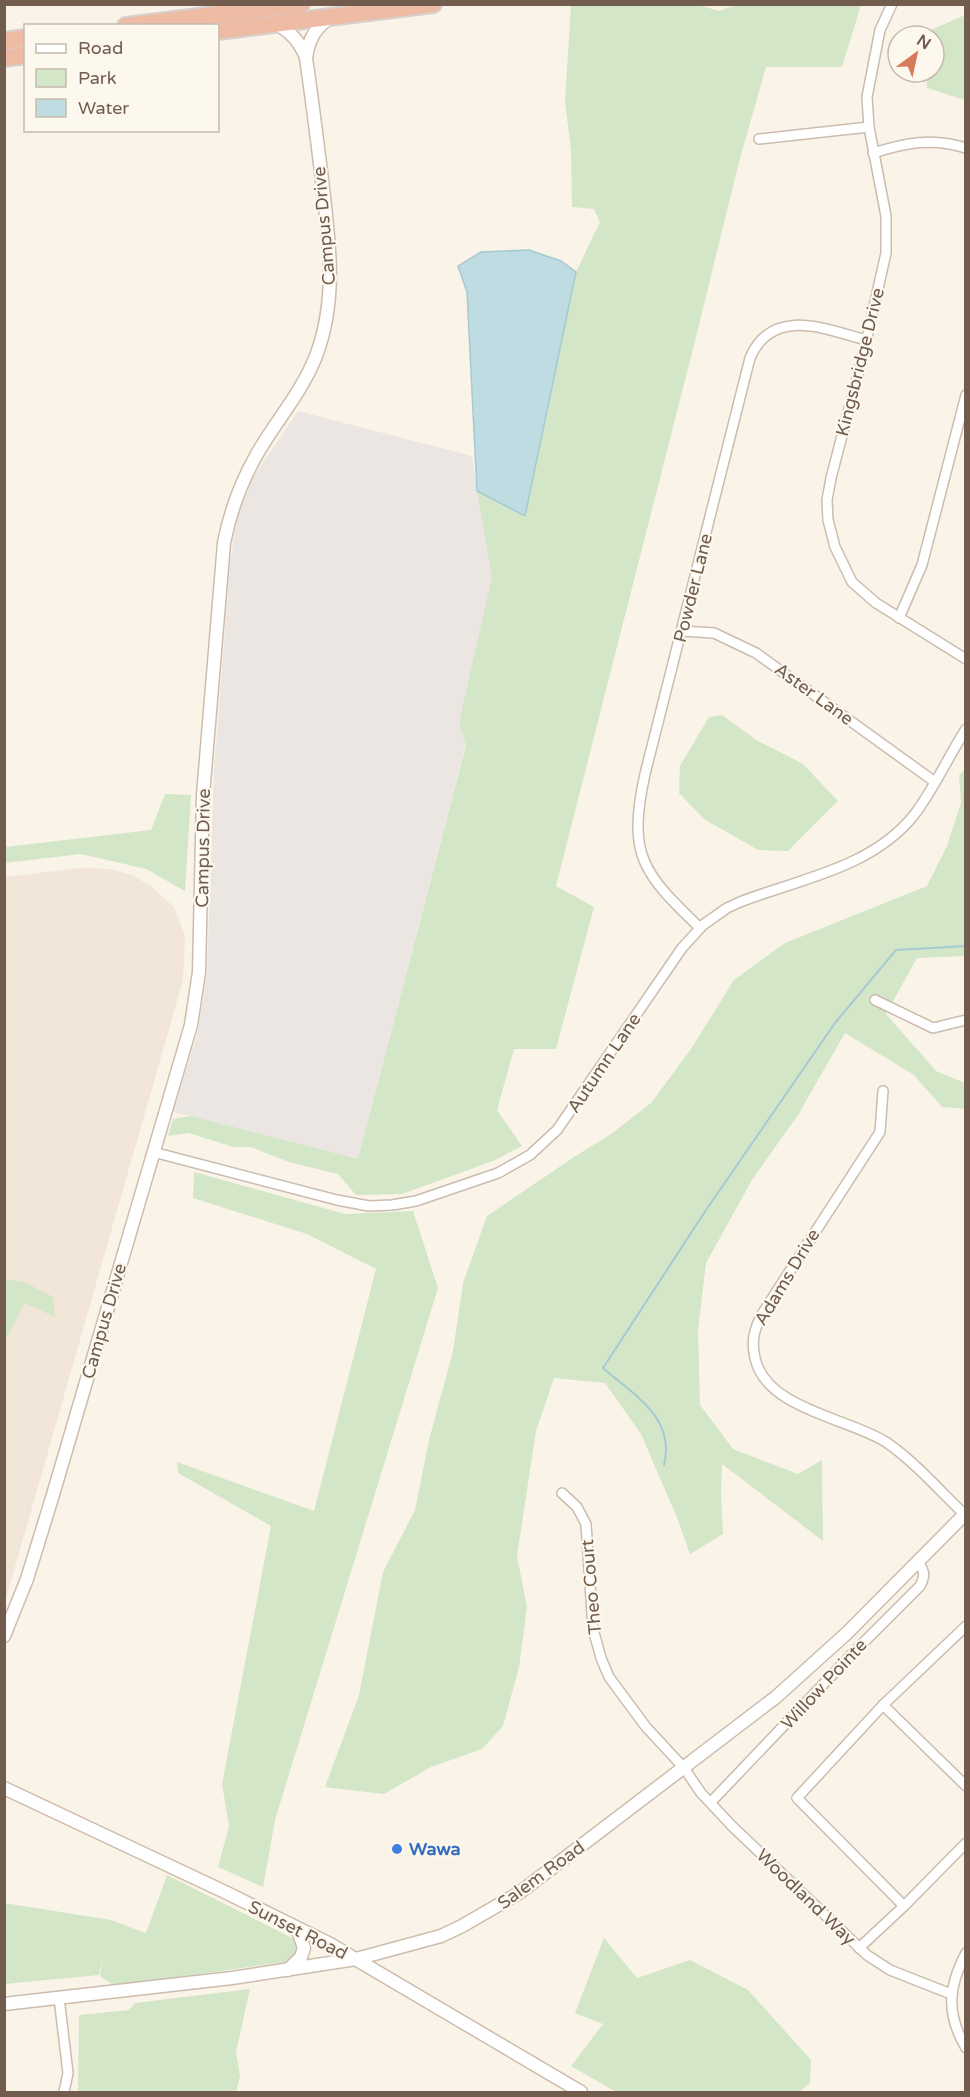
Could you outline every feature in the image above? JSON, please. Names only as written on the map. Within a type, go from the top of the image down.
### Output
[{"type":"highway","points":[[142,24],[302,4]]},
{"type":"highway","points":[[219,31],[433,4]]},
{"type":"highway","points":[[4,41],[24,38]]},
{"type":"highway","points":[[4,58],[24,55]]},
{"type":"street","name":"Kingsbridge Drive","points":[[892,4],[880,30],[867,97],[869,128],[886,216],[887,241],[866,340],[831,478],[827,500],[828,520],[835,547],[852,582],[899,618],[966,659]]},
{"type":"street","name":"Campus Drive","points":[[306,58],[312,34],[330,17]]},
{"type":"street","name":"Campus Drive","points":[[4,1636],[30,1569],[50,1506],[191,1025],[201,952],[203,795],[222,558],[227,525],[241,486],[257,454],[307,375],[318,349],[329,302],[330,245],[306,58],[300,43],[294,36],[276,24]]},
{"type":"street","points":[[759,139],[869,128]]},
{"type":"street","points":[[873,153],[901,144],[930,141],[966,148]]},
{"type":"street","name":"Powder Lane","points":[[700,927],[665,894],[649,872],[641,853],[638,832],[641,790],[741,392],[754,349],[765,336],[788,326],[810,326],[866,340]]},
{"type":"street","points":[[899,618],[922,565],[966,395]]},
{"type":"street","name":"Aster Lane","points":[[682,631],[714,633],[756,653],[935,782]]},
{"type":"street","name":"Autumn Lane","points":[[153,1152],[337,1200],[369,1206],[416,1201],[498,1173],[530,1155],[557,1130],[573,1110],[665,972],[700,927],[740,902],[811,878],[878,847],[906,824],[921,804],[966,729]]},
{"type":"street","points":[[875,1000],[933,1028],[966,1020]]},
{"type":"street","name":"Adams Drive","points":[[883,1091],[880,1132],[762,1314],[752,1343],[759,1371],[771,1388],[796,1403],[886,1442],[909,1460],[964,1516]]},
{"type":"street","name":"Theo Court","points":[[562,1493],[577,1507],[586,1524],[593,1629],[604,1668],[641,1720],[684,1768]]},
{"type":"street","name":"Salem Road","points":[[4,2004],[288,1971],[356,1959],[441,1936],[495,1908],[525,1888],[746,1722],[847,1633],[964,1516]]},
{"type":"street","name":"Willow Pointe","points":[[711,1802],[920,1586],[924,1578],[924,1571],[918,1561]]},
{"type":"street","points":[[904,1905],[797,1798],[883,1705],[966,1626]]},
{"type":"street","points":[[883,1705],[966,1786]]},
{"type":"street","name":"Woodland Way","points":[[684,1768],[701,1792],[732,1826],[874,1961],[951,1995]]},
{"type":"street","name":"Sunset Road","points":[[4,1788],[289,1923],[356,1959],[581,2092]]},
{"type":"street","points":[[859,1948],[966,1843]]},
{"type":"street","points":[[288,1971],[301,1957],[304,1948],[299,1934],[289,1923]]},
{"type":"street","points":[[966,1953],[951,1995],[954,2020],[966,2048]]},
{"type":"street","points":[[59,1998],[68,2073],[64,2092]]},
{"type":"shaded area","points":[[298,411],[472,456],[477,491],[525,516],[358,1159],[173,1112],[197,1035],[207,975],[214,772],[230,563],[237,517],[254,476]]},
{"type":"shaded area","points":[[80,868],[112,869],[132,875],[152,887],[174,907],[185,936],[183,980],[5,1602],[5,877]]},
{"type":"green space","points":[[696,4],[719,11],[739,4],[861,5],[842,67],[766,67],[739,162],[556,886],[594,907],[556,1049],[514,1049],[497,1110],[522,1146],[493,1161],[402,1194],[356,1195],[338,1174],[289,1162],[251,1147],[233,1147],[189,1133],[168,1136],[173,1119],[191,1116],[358,1159],[466,745],[459,723],[492,577],[477,491],[525,515],[576,272],[600,222],[594,209],[572,207],[571,151],[565,101],[571,5]]},
{"type":"green space","points":[[965,15],[965,100],[927,88],[927,84],[946,84],[944,24]]},
{"type":"green space","points":[[722,715],[758,741],[803,764],[838,801],[788,851],[758,850],[704,819],[679,793],[680,766],[709,717]]},
{"type":"green space","points":[[965,770],[965,956],[917,958],[886,1014],[936,1071],[965,1083],[965,1109],[942,1107],[914,1075],[845,1033],[798,1115],[752,1180],[706,1263],[698,1330],[700,1405],[733,1449],[798,1474],[822,1460],[823,1541],[722,1464],[723,1534],[690,1554],[641,1434],[605,1383],[554,1378],[536,1431],[517,1556],[527,1607],[519,1667],[503,1726],[482,1749],[431,1767],[384,1794],[325,1787],[359,1695],[383,1572],[415,1510],[429,1440],[453,1351],[463,1283],[487,1216],[611,1134],[651,1103],[691,1049],[734,980],[785,943],[927,886],[947,846],[961,803],[959,775]]},
{"type":"green space","points":[[165,794],[191,795],[185,891],[146,869],[81,854],[5,863],[5,847],[151,830]]},
{"type":"green space","points":[[194,1172],[345,1214],[413,1211],[438,1288],[275,1820],[263,1887],[218,1867],[229,1826],[222,1784],[271,1526],[178,1473],[177,1462],[314,1511],[376,1269],[307,1234],[193,1198]]},
{"type":"green space","points":[[5,1279],[24,1282],[53,1297],[55,1317],[25,1303],[5,1341]]},
{"type":"green space","points":[[167,1875],[296,1940],[297,1950],[292,1961],[115,1986],[100,1976],[103,1958],[99,1975],[5,1984],[4,1903],[111,1920],[146,1933]]},
{"type":"green space","points":[[604,1938],[637,1978],[690,1960],[748,1990],[811,2060],[810,2083],[799,2092],[616,2092],[571,2066],[603,2024],[575,2013]]},
{"type":"green space","points":[[250,1989],[236,2052],[240,2076],[236,2092],[78,2092],[79,2015],[129,2010],[135,2003]]},
{"type":"water","points":[[529,250],[561,261],[576,272],[525,516],[477,491],[467,292],[458,266],[481,252]]},
{"type":"waterway","points":[[664,1465],[666,1448],[664,1434],[658,1421],[639,1398],[603,1368],[706,1210],[835,1023],[896,950],[966,946]]},
{"type":"place","name":"Wawa","points":[[397,1849]]}]
